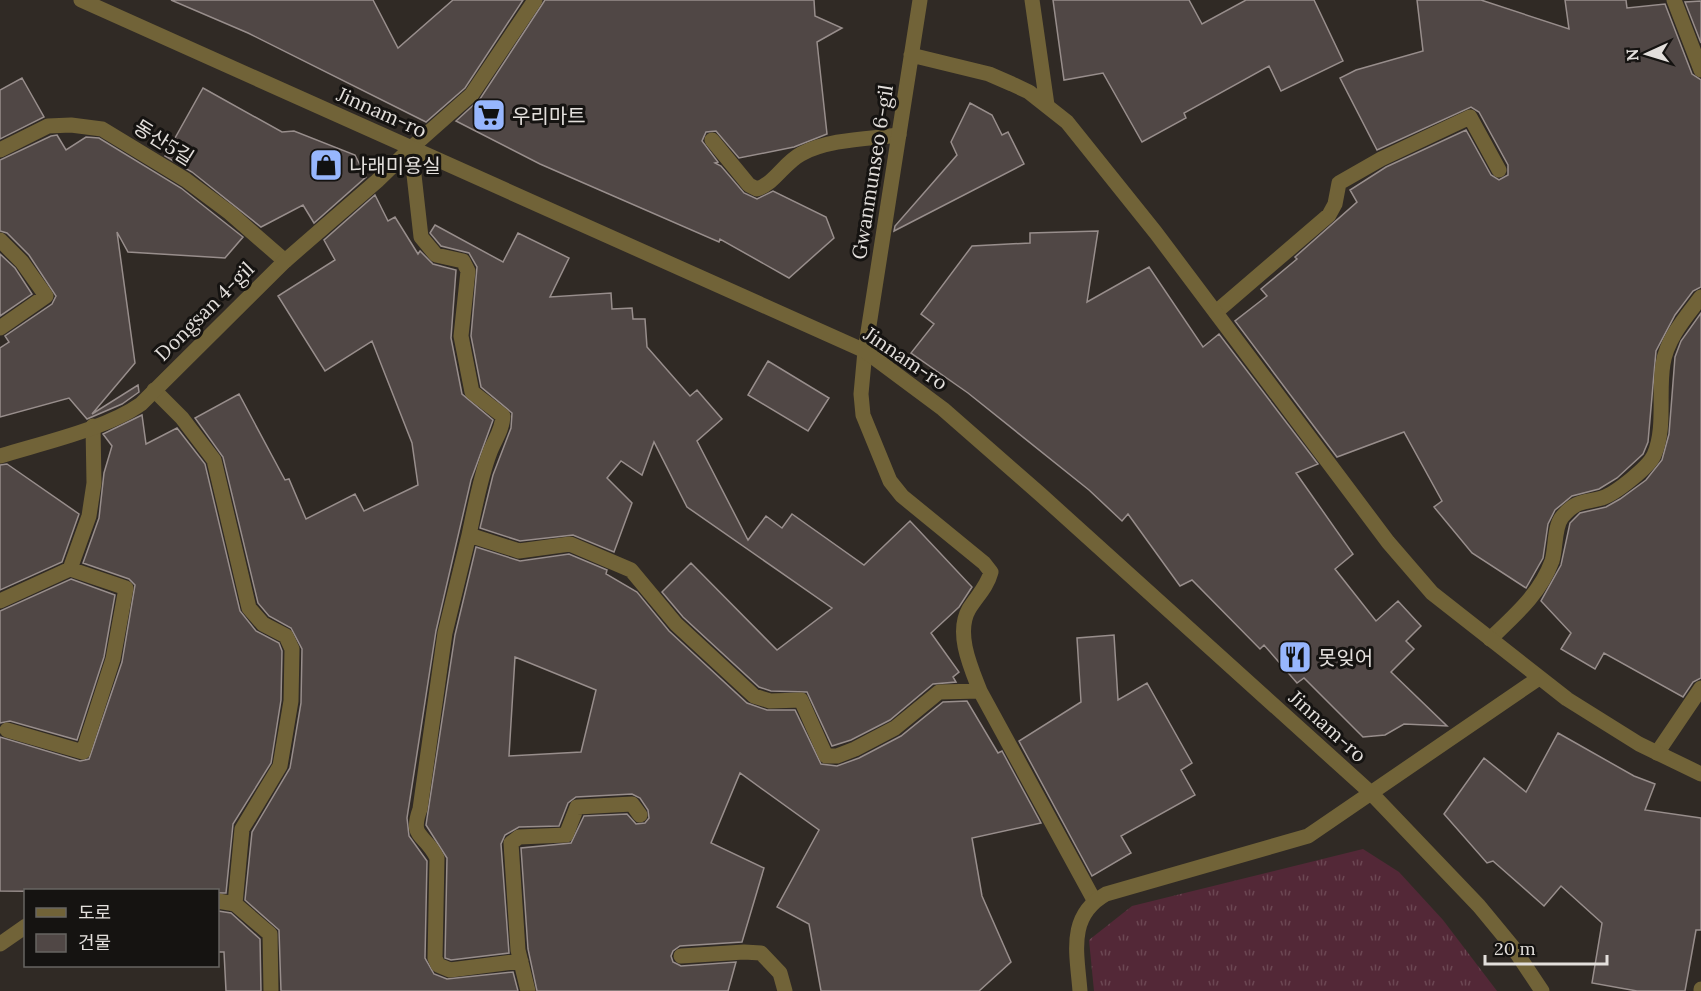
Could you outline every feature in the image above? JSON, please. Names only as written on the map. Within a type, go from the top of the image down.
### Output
[{"type":"street","name":"Jinnam-ro","points":[[81,0],[865,351],[943,409],[1371,793],[1479,906],[1512,946],[1542,991]]},
{"type":"street","name":"Dongsan 4-gil","points":[[0,456],[128,414],[285,261],[472,94],[536,0]]},
{"type":"street","name":"Gwanmunseo 6-gil","points":[[920,0],[865,351],[861,404],[881,463],[890,481],[902,496],[984,563],[991,573],[988,583],[968,611],[964,629],[966,650],[980,691]]},
{"type":"street","points":[[1032,0],[1047,105]]},
{"type":"street","points":[[1674,0],[1701,70]]},
{"type":"street","points":[[911,55],[989,75],[1029,92],[1047,105],[1081,139],[1216,312],[1413,572],[1432,593],[1539,678],[1588,713],[1657,753],[1701,774]]},
{"type":"street","points":[[1216,312],[1329,214],[1335,204],[1339,183],[1381,159],[1470,117],[1499,170]]},
{"type":"street","name":"동산5길","points":[[0,150],[48,126],[71,125],[102,129],[186,180],[230,213],[285,261]]},
{"type":"street","points":[[712,140],[749,185],[757,189],[765,187],[790,162],[808,152],[899,135]]},
{"type":"street","points":[[411,148],[421,237],[436,255],[463,261],[468,271],[461,336],[472,392],[503,416],[502,428],[490,450],[476,500],[445,633],[420,809],[414,824],[417,834],[430,844],[437,858],[435,958],[438,965],[450,970],[521,961]]},
{"type":"street","points":[[0,240],[22,262],[46,296],[0,328]]},
{"type":"street","points":[[1490,639],[1531,600],[1539,587],[1557,546],[1561,519],[1580,501],[1609,494],[1647,466],[1654,457],[1659,442],[1663,363],[1676,331],[1701,297]]},
{"type":"street","points":[[154,390],[182,418],[214,460],[249,608],[263,624],[286,636],[291,649],[291,701],[280,766],[242,829],[235,904]]},
{"type":"street","points":[[70,569],[88,516],[94,483],[93,426]]},
{"type":"street","points":[[469,535],[519,551],[570,544],[630,570],[676,624],[754,696],[770,701],[801,700],[826,756],[837,756],[855,749],[895,728],[939,692],[980,691],[1094,900]]},
{"type":"street","points":[[0,601],[70,569],[126,588],[113,659],[83,752],[7,730]]},
{"type":"street","points":[[1080,991],[1078,929],[1085,909],[1094,900],[1106,894],[1298,840],[1539,678]]},
{"type":"street","points":[[1657,753],[1701,688]]},
{"type":"street","points":[[528,991],[521,961],[511,843],[519,837],[566,835],[577,807],[632,804],[640,815]]},
{"type":"street","points":[[219,901],[235,904],[270,934],[271,991]]},
{"type":"street","points":[[0,944],[24,927]]},
{"type":"street","points":[[681,956],[761,953],[780,973],[785,991]]},
{"type":"green space","points":[[1363,849],[1399,872],[1443,920],[1497,991],[1094,991],[1089,940],[1132,906]]},
{"type":"building","points":[[171,0],[373,0],[398,48],[453,0],[523,0],[465,88],[426,122],[248,33]]},
{"type":"building","points":[[545,0],[814,0],[815,16],[842,28],[817,42],[827,134],[794,147],[739,158],[716,131],[706,132],[702,141],[718,162],[715,163],[721,166],[744,193],[757,199],[773,191],[826,217],[834,238],[789,278],[720,239],[719,242],[540,164],[456,121],[480,99]]},
{"type":"building","points":[[1053,0],[1189,0],[1202,24],[1246,0],[1314,0],[1343,61],[1281,91],[1269,66],[1184,113],[1186,118],[1142,142],[1103,73],[1064,80]]},
{"type":"building","points":[[1417,0],[1481,0],[1569,29],[1565,0],[1626,0],[1627,8],[1665,4],[1692,74],[1701,80],[1701,287],[1693,291],[1675,315],[1656,351],[1648,442],[1643,454],[1617,478],[1599,489],[1572,496],[1555,510],[1548,524],[1543,558],[1526,588],[1472,553],[1434,507],[1442,501],[1404,432],[1337,457],[1235,321],[1267,296],[1261,289],[1297,259],[1295,257],[1357,202],[1350,190],[1386,167],[1466,130],[1491,175],[1499,180],[1508,175],[1508,165],[1479,112],[1471,107],[1377,150],[1340,78],[1356,70],[1423,51]]},
{"type":"building","points":[[1701,1],[1701,43],[1685,2]]},
{"type":"building","points":[[22,78],[44,117],[0,139],[0,90]]},
{"type":"building","points":[[203,88],[282,132],[294,131],[355,155],[366,177],[314,223],[303,205],[261,227],[192,172],[165,156]]},
{"type":"building","points":[[970,103],[992,115],[1002,135],[1008,132],[1024,164],[894,231],[895,226],[957,155],[951,142]]},
{"type":"building","points":[[57,135],[66,150],[86,137],[99,138],[181,188],[243,237],[225,258],[128,252],[117,232],[135,363],[92,414],[138,385],[139,392],[122,404],[87,419],[69,398],[0,417],[0,348],[9,342],[5,336],[52,304],[56,296],[29,255],[7,233],[0,231],[0,160]]},
{"type":"building","points":[[375,195],[388,221],[395,217],[418,254],[420,251],[433,264],[456,270],[451,338],[462,394],[493,420],[471,480],[436,631],[407,818],[409,836],[427,861],[425,958],[434,974],[447,979],[513,972],[518,991],[281,991],[279,930],[245,900],[252,832],[290,768],[301,703],[302,649],[291,628],[269,616],[258,603],[223,457],[195,418],[239,394],[285,480],[289,479],[306,519],[355,494],[364,511],[418,485],[412,443],[372,341],[325,371],[278,296],[335,260],[324,240]]},
{"type":"building","points":[[435,225],[503,262],[518,233],[569,258],[550,297],[611,293],[612,309],[632,308],[633,319],[645,319],[647,347],[690,396],[697,390],[722,419],[697,441],[748,540],[766,516],[782,528],[792,514],[864,565],[910,521],[972,587],[959,607],[931,633],[959,672],[953,677],[956,682],[933,684],[890,720],[851,740],[832,746],[807,692],[771,691],[759,687],[683,617],[662,592],[691,563],[777,650],[832,608],[687,507],[654,442],[642,475],[621,461],[607,478],[632,503],[614,552],[573,535],[520,541],[480,528],[493,475],[511,428],[512,413],[481,387],[471,336],[477,267],[469,253],[441,246],[430,233]]},
{"type":"building","points":[[1098,231],[1087,302],[1149,267],[1203,347],[1219,334],[1318,464],[1296,473],[1353,554],[1335,569],[1376,621],[1398,601],[1421,626],[1406,641],[1414,649],[1391,672],[1447,726],[1404,724],[1385,735],[1363,737],[1304,678],[1297,683],[1264,645],[1260,649],[1192,580],[1180,586],[1128,514],[1122,521],[1089,490],[968,393],[911,353],[934,324],[921,314],[972,246],[1030,243],[1030,233]]},
{"type":"building","points":[[0,254],[15,268],[32,294],[0,316]]},
{"type":"building","points":[[1701,313],[1701,678],[1693,682],[1683,697],[1604,653],[1595,669],[1561,649],[1571,633],[1541,601],[1561,565],[1570,523],[1580,513],[1606,507],[1620,499],[1646,480],[1662,460],[1669,434],[1675,357],[1681,341]]},
{"type":"building","points":[[768,361],[829,398],[808,431],[748,395]]},
{"type":"building","points":[[142,415],[146,444],[177,428],[205,464],[240,611],[256,631],[279,643],[282,651],[281,700],[271,763],[233,824],[226,893],[219,893],[219,889],[0,891],[0,737],[80,761],[89,759],[122,662],[135,585],[129,579],[83,563],[99,518],[104,473],[112,446],[103,434]]},
{"type":"building","points":[[7,464],[79,514],[62,562],[0,590],[0,465]]},
{"type":"building","points":[[476,547],[520,561],[569,554],[607,570],[606,574],[637,592],[669,631],[747,703],[767,710],[795,710],[821,764],[837,766],[859,758],[901,736],[943,702],[967,701],[998,753],[1002,751],[1041,823],[972,838],[982,896],[1011,962],[979,991],[821,991],[809,924],[777,907],[819,830],[740,773],[711,843],[764,868],[742,942],[680,946],[673,951],[671,956],[673,962],[681,966],[736,962],[728,991],[537,991],[528,949],[521,848],[571,843],[584,816],[627,814],[636,824],[645,823],[649,818],[648,810],[640,798],[632,794],[576,797],[568,803],[559,826],[519,827],[505,835],[501,844],[509,953],[451,960],[445,958],[447,858],[426,825],[455,635]],"holes":[[[515,657],[596,690],[581,752],[509,756]]]},
{"type":"building","points":[[71,579],[115,595],[104,657],[77,740],[10,721],[0,723],[0,611]]},
{"type":"building","points":[[1114,635],[1118,700],[1147,683],[1192,763],[1181,770],[1195,795],[1121,836],[1131,853],[1092,876],[1019,741],[1081,702],[1077,638]]},
{"type":"building","points":[[1558,733],[1634,776],[1655,784],[1645,810],[1701,818],[1701,930],[1696,930],[1685,991],[1637,991],[1592,983],[1602,923],[1561,886],[1544,906],[1493,861],[1487,863],[1444,814],[1484,758],[1526,792]]},
{"type":"building","points":[[219,911],[231,913],[260,939],[261,991],[226,991],[224,952],[219,952]]},
{"type":"place","name":"우리마트","points":[[489,115]]},
{"type":"place","name":"나래미용실","points":[[326,165]]},
{"type":"place","name":"못잊어","points":[[1295,657]]}]
